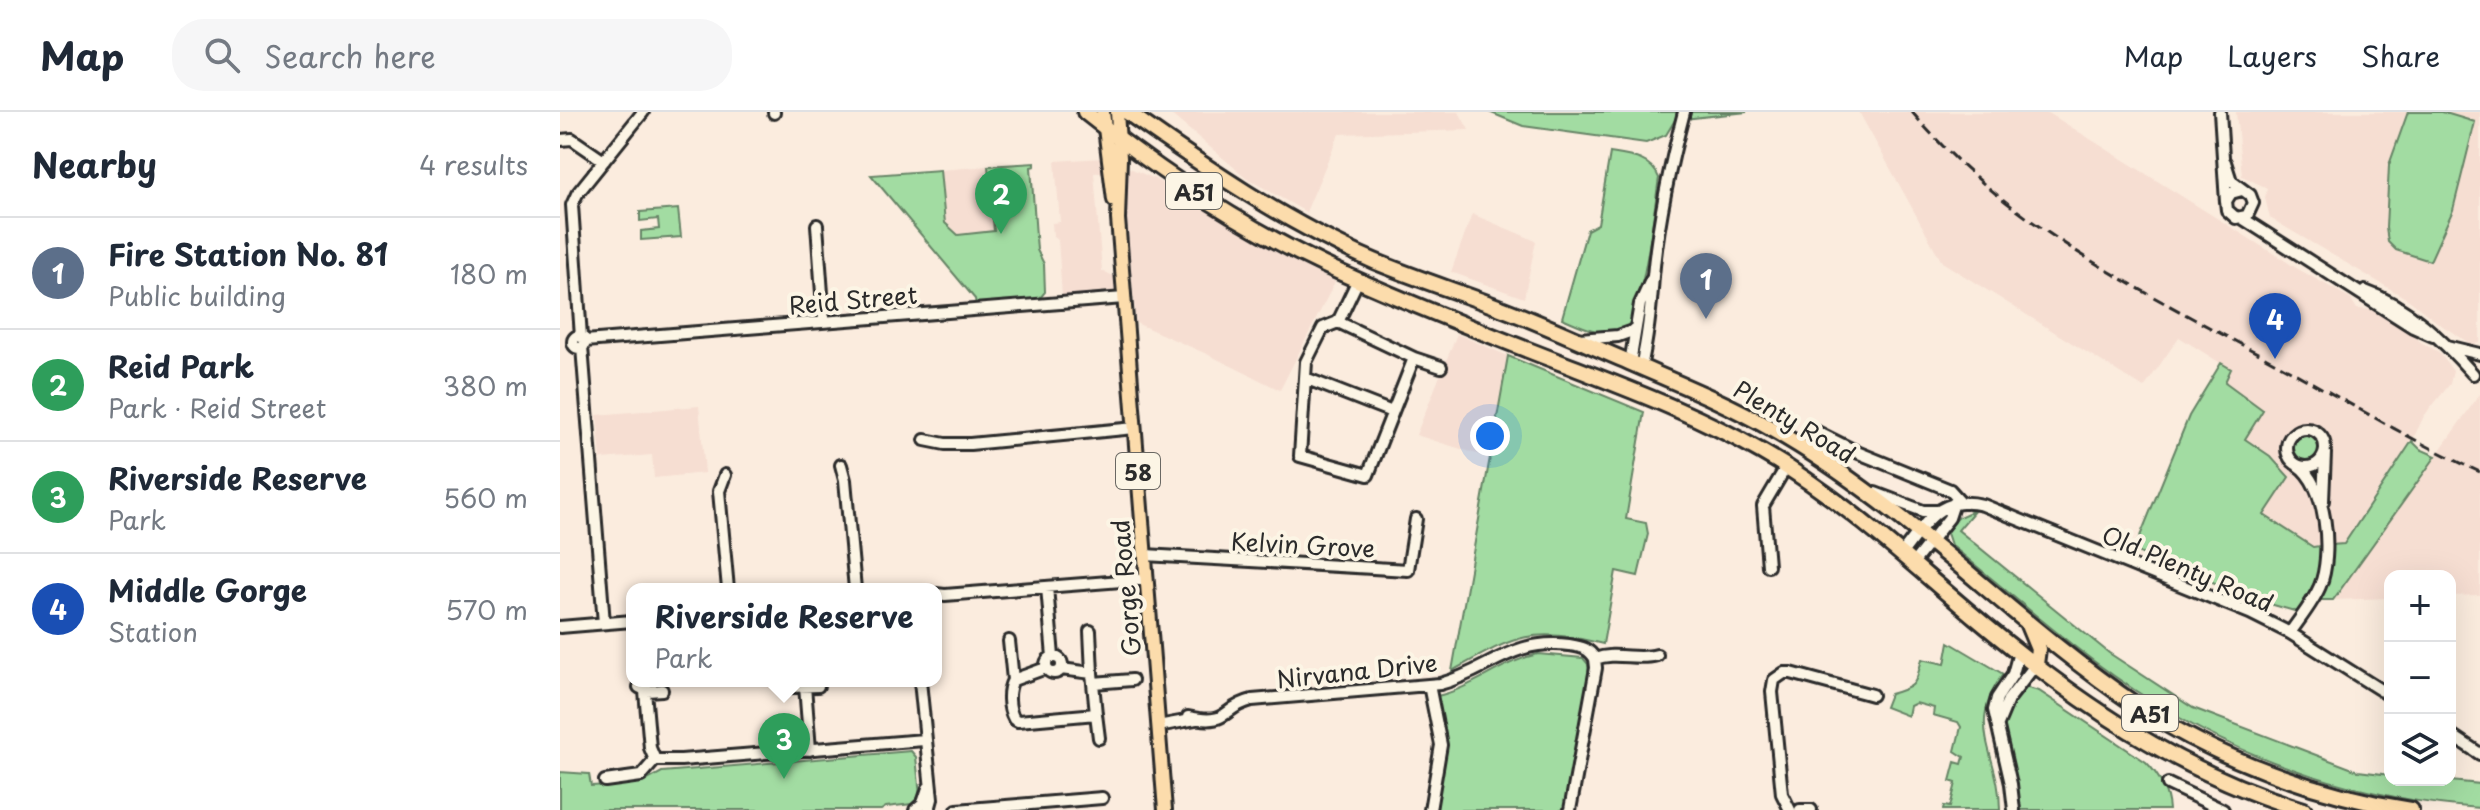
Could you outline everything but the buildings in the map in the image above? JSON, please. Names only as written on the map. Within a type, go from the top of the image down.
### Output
[{"type":"highway","name":"Plenty Road","points":[[1085,112],[1181,182],[1272,239],[1358,280],[1629,388],[1732,435],[1786,467],[1908,558],[2019,652],[2095,710],[2157,749],[2255,793],[2304,810]]},
{"type":"highway","name":"Plenty Road","points":[[1127,112],[1141,118],[1221,177],[1313,232],[1372,260],[1534,321],[1700,392],[1767,426],[1821,458],[1862,488],[2137,706],[2208,745],[2305,785],[2411,810]]},
{"type":"highway","points":[[1629,388],[1636,365]]},
{"type":"highway","points":[[2026,621],[2038,646],[2036,664]]},
{"type":"main road","name":"58","points":[[1103,112],[1105,128]]},
{"type":"main road","name":"Gorge Road","points":[[1117,112],[1118,219]]},
{"type":"main road","name":"Gorge Road","points":[[1105,128],[1118,219],[1165,810]]},
{"type":"street","points":[[604,623],[571,209],[577,194],[643,112]]},
{"type":"street","points":[[1636,365],[1652,309],[1654,274],[1673,155],[1684,112]]},
{"type":"street","points":[[2220,112],[2226,203],[2230,214],[2242,218],[2430,335]]},
{"type":"street","points":[[560,140],[572,139],[604,161]]},
{"type":"street","points":[[2225,162],[2231,181],[2250,195],[2261,222],[2272,238]]},
{"type":"street","points":[[2226,203],[2231,193],[2242,190]]},
{"type":"street","points":[[2242,218],[2250,213],[2253,205]]},
{"type":"street","points":[[817,225],[824,321]]},
{"type":"street","points":[[1636,365],[1635,330],[1642,298],[1654,274]]},
{"type":"street","points":[[1358,280],[1338,322],[1323,328],[1306,362],[1300,456],[1368,475],[1414,358]]},
{"type":"street","points":[[2350,286],[2398,306],[2476,376]]},
{"type":"street","name":"Reid Street","points":[[560,344],[1124,298]]},
{"type":"street","points":[[1338,322],[1414,358],[1441,367]]},
{"type":"street","points":[[1573,339],[1618,336],[1635,330]]},
{"type":"street","points":[[2445,346],[2480,354]]},
{"type":"street","points":[[2476,376],[2471,362],[2480,354]]},
{"type":"street","points":[[1305,378],[1392,412]]},
{"type":"street","points":[[925,440],[970,444],[1135,428]]},
{"type":"street","name":"Old Plenty Road","points":[[1815,431],[1859,453],[1950,490],[1957,502],[1989,506],[2226,603],[2290,633],[2384,692]]},
{"type":"street","points":[[2290,633],[2318,591],[2326,555],[2322,507],[2323,440],[2315,432],[2296,432],[2289,440],[2290,457],[2310,476],[2322,507]]},
{"type":"street","points":[[2297,465],[2315,465],[2325,449]]},
{"type":"street","points":[[841,465],[854,583]]},
{"type":"street","points":[[1768,566],[1763,506],[1786,467]]},
{"type":"street","points":[[725,475],[719,491],[727,583]]},
{"type":"street","points":[[1862,488],[1923,511],[1937,511],[1957,502]]},
{"type":"street","points":[[1924,537],[1949,518],[1957,502]]},
{"type":"street","points":[[1908,558],[1924,537],[1937,511]]},
{"type":"street","name":"Kelvin Grove","points":[[1145,555],[1408,570],[1416,519]]},
{"type":"street","points":[[942,596],[1147,579]]},
{"type":"street","points":[[1047,587],[1053,657]]},
{"type":"street","points":[[560,627],[626,621]]},
{"type":"street","points":[[1090,631],[1099,738]]},
{"type":"street","points":[[1009,641],[1013,680],[1009,690],[1011,713],[1018,721],[1096,714]]},
{"type":"street","name":"Nirvana Drive","points":[[1158,726],[1192,718],[1217,720],[1249,701],[1429,685],[1459,678],[1509,652],[1530,646],[1550,644],[1583,648],[1595,659],[1609,655],[1637,659],[1657,655]]},
{"type":"street","points":[[2014,810],[1995,703],[2013,674],[2019,652]]},
{"type":"street","points":[[1046,668],[1047,659],[1053,657],[1061,661],[1061,669]]},
{"type":"street","points":[[1570,810],[1596,669],[1595,659]]},
{"type":"street","points":[[1997,726],[2008,700],[2036,664]]},
{"type":"street","points":[[1013,680],[1046,668]]},
{"type":"street","points":[[1046,668],[1054,673],[1061,669],[1093,678],[1132,680]]},
{"type":"street","points":[[1790,810],[1782,794],[1772,692],[1774,680],[1784,673],[1791,673],[1872,695]]},
{"type":"street","points":[[1429,685],[1441,745],[1430,810]]},
{"type":"street","points":[[805,687],[810,750]]},
{"type":"street","points":[[920,687],[932,799],[928,808]]},
{"type":"street","points":[[655,760],[650,748],[642,689],[662,690]]},
{"type":"street","points":[[2456,738],[2480,754]]},
{"type":"street","points":[[605,781],[641,776],[655,760],[924,740]]},
{"type":"street","points":[[2168,784],[2223,810]]},
{"type":"street","points":[[957,810],[1086,805],[1102,798]]},
{"type":"street","points":[[1800,810],[1811,810]]},
{"type":"shaded area","points":[[1168,112],[1459,112],[1469,130],[1339,134],[1306,212],[1248,179]]},
{"type":"shaded area","points":[[1859,112],[2047,112],[2298,269],[2350,298],[2357,309],[2379,310],[2394,319],[2422,343],[2439,352],[2453,371],[2450,384],[2424,416],[2412,441],[2344,544],[2313,547],[2264,515],[2270,456],[2245,439],[2225,382],[2230,369],[2179,337],[2144,388],[1942,262]]},
{"type":"shaded area","points":[[2236,112],[2480,112],[2480,343],[2471,344],[2409,300],[2270,218],[2265,198],[2267,188],[2242,176]]},
{"type":"shaded area","points":[[1103,158],[1105,172],[1094,173],[1102,271],[1114,276],[1116,292],[1062,296],[1058,240],[1053,236],[1052,223],[1060,222],[1055,161]]},
{"type":"shaded area","points":[[988,166],[994,231],[958,235],[945,223],[940,170]]},
{"type":"shaded area","points":[[1125,166],[1155,179],[1260,243],[1335,282],[1280,390],[1136,323],[1126,222]]},
{"type":"shaded area","points":[[1472,214],[1536,241],[1524,298],[1451,272]]},
{"type":"shaded area","points":[[1457,334],[1508,356],[1490,458],[1416,435]]},
{"type":"shaded area","points":[[2480,394],[2480,595],[2456,596],[2456,570],[2384,570],[2384,598],[2333,600]]},
{"type":"shaded area","points":[[699,406],[705,473],[654,478],[652,455],[601,459],[597,415]]},
{"type":"green space","points":[[1489,112],[1747,112],[1675,120],[1666,135],[1646,143],[1523,126]]},
{"type":"green space","points":[[2408,112],[2442,112],[2475,122],[2453,210],[2430,261],[2396,250],[2388,242],[2389,165]]},
{"type":"green space","points":[[1610,153],[1645,162],[1659,178],[1636,308],[1629,323],[1622,331],[1615,333],[1591,330],[1562,318],[1587,230],[1598,224]]},
{"type":"green space","points":[[1035,163],[1031,167],[1037,250],[1044,264],[1045,292],[1040,298],[976,305],[975,299],[871,175],[940,170],[945,223],[958,235],[994,231],[988,166]]},
{"type":"green space","points":[[678,209],[681,237],[641,240],[641,231],[659,229],[658,219],[640,221],[640,212]]},
{"type":"green space","points":[[1508,356],[1644,412],[1626,519],[1646,523],[1648,534],[1638,576],[1616,571],[1603,644],[1540,635],[1508,642],[1452,671]]},
{"type":"green space","points":[[2221,363],[2231,369],[2225,382],[2263,410],[2245,439],[2270,456],[2289,477],[2264,515],[2313,547],[2320,546],[2318,576],[2298,612],[2263,602],[2134,551],[2189,416]]},
{"type":"green space","points":[[2306,436],[2315,439],[2318,448],[2315,457],[2306,460],[2297,457],[2294,448],[2297,439]]},
{"type":"green space","points":[[2412,441],[2420,449],[2436,456],[2333,600],[2318,600],[2328,577],[2331,545],[2344,544]]},
{"type":"green space","points":[[1975,510],[1958,530],[2109,653],[2193,708],[2358,771],[2384,774],[2384,786],[2456,786],[2456,782],[2480,784],[2480,808],[2394,797],[2310,775],[2190,724],[2126,685],[2075,647],[1951,545],[1946,530],[1959,517]]},
{"type":"green space","points":[[1949,642],[2003,674],[1986,710],[1985,726],[1999,790],[2000,810],[1943,810],[1944,806],[1950,807],[1956,783],[1950,781],[1955,762],[1962,764],[1964,757],[1955,751],[1961,727],[1958,722],[1933,715],[1934,708],[1916,703],[1910,706],[1908,716],[1885,707],[1890,694],[1914,684],[1922,659],[1945,664]]},
{"type":"green space","points":[[1538,654],[1583,658],[1588,664],[1589,675],[1565,810],[1435,810],[1445,754],[1437,696]]},
{"type":"green space","points":[[2024,687],[2039,691],[2146,762],[2162,784],[2169,810],[2020,810],[2004,727],[2011,705]]},
{"type":"green space","points":[[911,751],[916,757],[920,795],[912,804],[881,810],[560,810],[560,772],[589,774],[591,786],[642,783],[662,772]]},
{"type":"railway","points":[[1912,112],[1950,153],[1991,190],[2081,254],[2402,433],[2480,472]]},
{"type":"place","name":"Reid Park","points":[[1001,234]]},
{"type":"place","name":"Fire Station No. 81","points":[[1706,319]]},
{"type":"place","name":"Middle Gorge","points":[[2275,359]]},
{"type":"place","name":"Riverside Reserve","points":[[784,779]]}]
